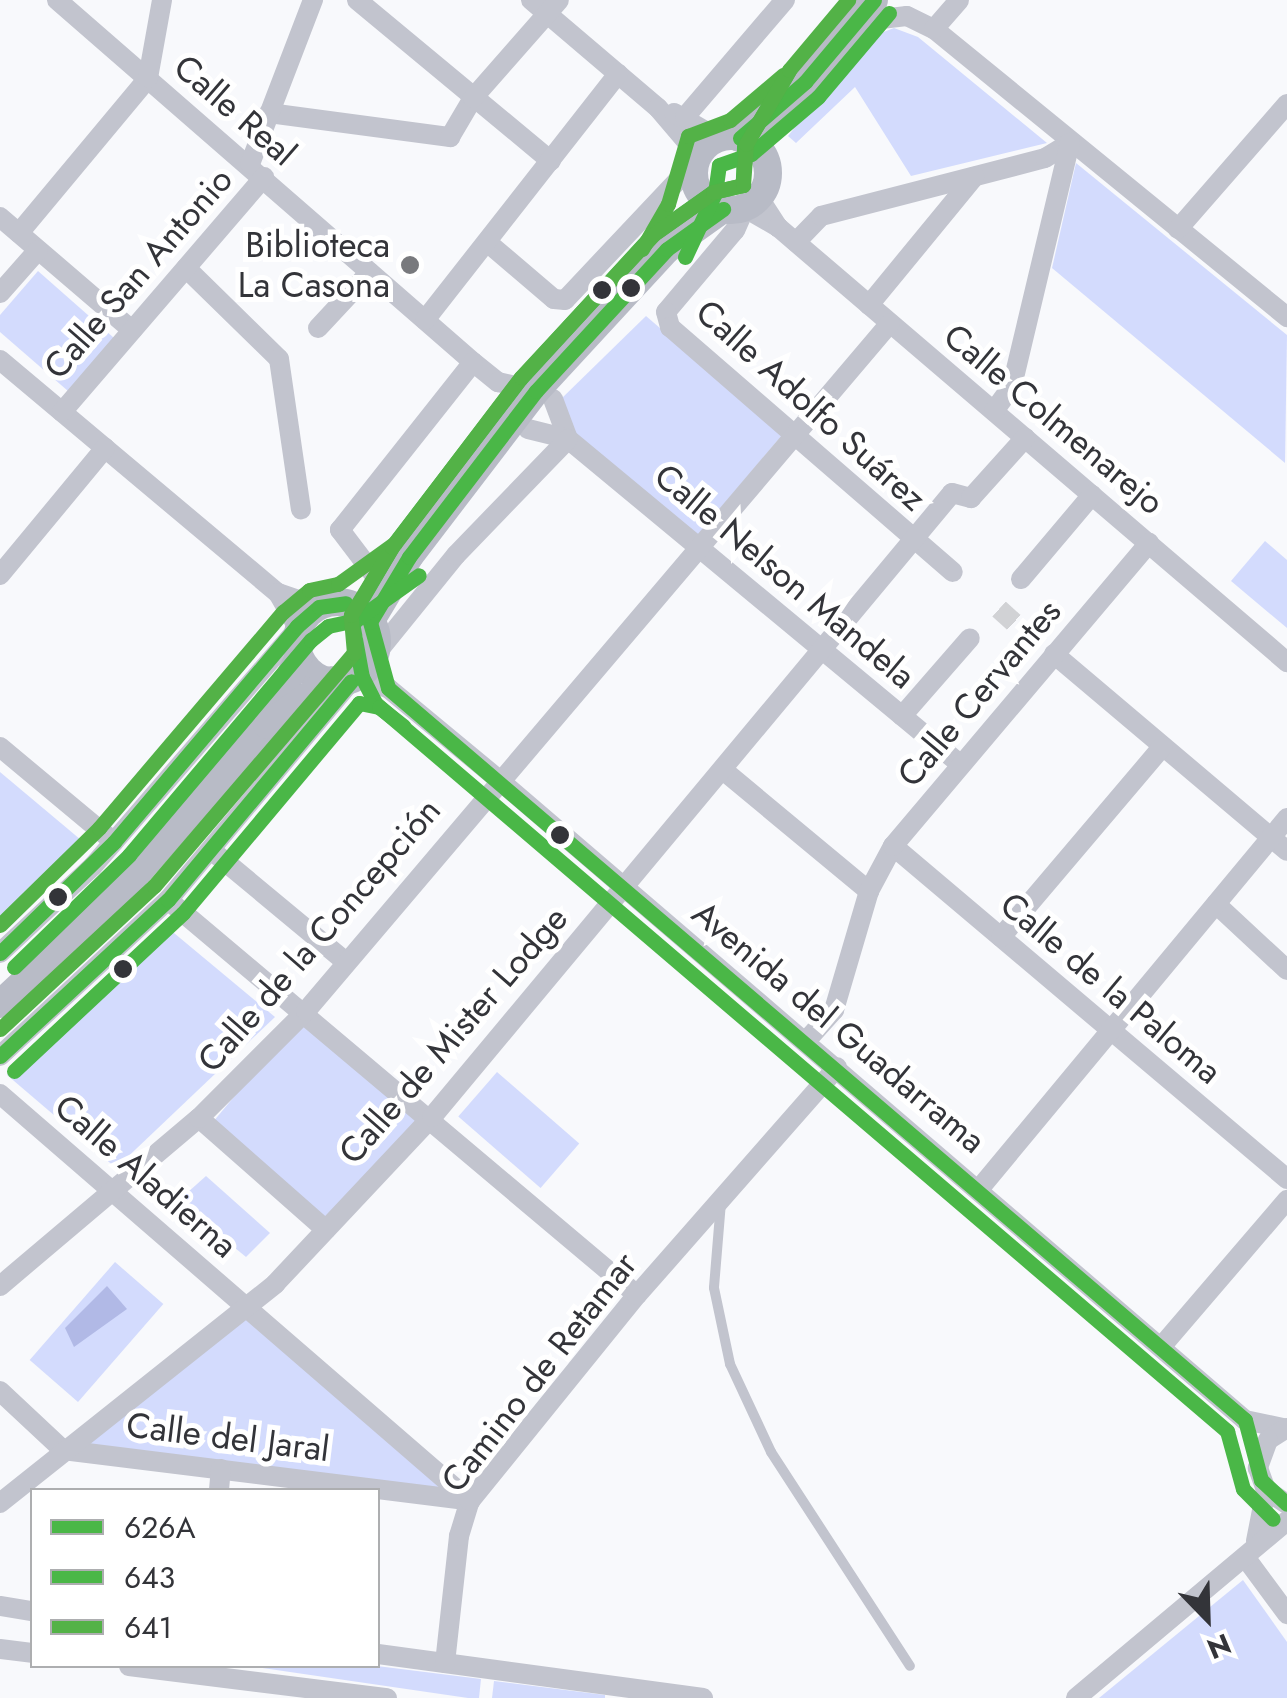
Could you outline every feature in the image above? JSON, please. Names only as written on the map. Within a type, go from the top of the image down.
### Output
[{"type":"main road","points":[[0,1004],[120,893],[267,726],[346,680],[378,653],[370,622],[408,557],[667,249],[719,155],[805,82],[874,0]]},
{"type":"main road","points":[[719,155],[742,205]]},
{"type":"main road","points":[[667,249],[742,205],[768,176],[719,155]]},
{"type":"main road","points":[[267,726],[297,639],[332,605],[378,580],[408,557]]},
{"type":"main road","points":[[332,605],[370,622]]},
{"type":"main road","points":[[297,639],[346,680]]},
{"type":"street","name":"Calle Real","points":[[57,0],[498,382],[521,424]]},
{"type":"street","points":[[19,233],[148,78],[160,33],[162,0]]},
{"type":"street","name":"Calle San Antonio","points":[[62,412],[186,268],[257,171],[269,114],[313,0]]},
{"type":"street","points":[[357,0],[551,161]]},
{"type":"street","points":[[685,117],[785,0]]},
{"type":"street","points":[[934,30],[959,0]]},
{"type":"street","points":[[269,114],[450,138],[473,98],[545,5],[618,74],[719,155]]},
{"type":"street","points":[[856,22],[907,16],[934,30],[1287,317]]},
{"type":"street","points":[[425,320],[618,74]]},
{"type":"street","points":[[1178,229],[1287,104]]},
{"type":"street","points":[[658,108],[685,117],[719,155]]},
{"type":"street","points":[[796,242],[821,216],[1045,158],[1070,143]]},
{"type":"street","points":[[994,411],[1012,386],[1070,143]]},
{"type":"street","points":[[487,242],[554,299],[565,300],[719,155]]},
{"type":"street","points":[[870,305],[974,177]]},
{"type":"street","name":"Calle Colmenarejo","points":[[742,205],[796,242],[1287,662]]},
{"type":"street","name":"Calle Adolfo Suárez","points":[[742,205],[735,230],[670,305],[666,318],[913,540],[954,572]]},
{"type":"street","points":[[0,216],[132,330]]},
{"type":"street","points":[[0,294],[38,250]]},
{"type":"street","points":[[186,268],[278,359],[301,509]]},
{"type":"street","points":[[318,328],[370,272]]},
{"type":"street","name":"Calle de la Concepción","points":[[0,1286],[199,1118],[306,1011],[697,544],[890,323]]},
{"type":"street","points":[[0,360],[278,592],[332,605]]},
{"type":"street","points":[[378,580],[340,530],[473,362]]},
{"type":"street","name":"Calle Real","points":[[498,382],[545,395]]},
{"type":"street","points":[[545,395],[568,439]]},
{"type":"street","points":[[521,424],[568,439]]},
{"type":"street","name":"Calle de Mister Lodge","points":[[0,1503],[62,1450],[249,1307],[326,1230],[432,1117],[952,492],[971,498],[1026,438]]},
{"type":"street","points":[[378,653],[456,555],[568,439]]},
{"type":"street","name":"Calle Nelson Mandela","points":[[568,439],[960,764]]},
{"type":"street","points":[[0,574],[105,448]]},
{"type":"street","points":[[1021,579],[1092,494]]},
{"type":"street","name":"Calle Cervantes","points":[[806,1041],[834,1010],[869,891],[893,846],[1149,542]]},
{"type":"street","points":[[0,954],[114,842],[297,639],[278,592]]},
{"type":"street","points":[[902,716],[970,638]]},
{"type":"street","name":"Avenida del Guadarrama","points":[[378,653],[388,688]]},
{"type":"street","points":[[1054,654],[1279,844]]},
{"type":"street","points":[[0,1056],[168,900],[346,680]]},
{"type":"street","name":"Avenida del Guadarrama","points":[[346,680],[388,688],[980,1188],[1245,1420],[1266,1490]]},
{"type":"street","points":[[1000,937],[1163,746]]},
{"type":"street","points":[[0,747],[114,842]]},
{"type":"street","points":[[723,770],[869,891]]},
{"type":"street","points":[[980,1188],[1216,904],[1279,844],[1287,818]]},
{"type":"street","name":"Calle de la Paloma","points":[[893,846],[1287,1179]]},
{"type":"street","points":[[211,850],[346,962]]},
{"type":"street","points":[[168,900],[432,1117],[637,1295]]},
{"type":"street","points":[[1216,904],[1287,970]]},
{"type":"street","name":"Camino de Retamar","points":[[444,1663],[459,1536],[470,1500],[637,1295],[837,1067]]},
{"type":"street","name":"Calle Aladierna","points":[[0,1094],[470,1500]]},
{"type":"street","points":[[199,1118],[326,1230]]},
{"type":"street","points":[[1161,1348],[1287,1200]]},
{"type":"street","points":[[0,1392],[62,1450]]},
{"type":"street","name":"Avenida del Guadarrama","points":[[1245,1420],[1285,1428]]},
{"type":"street","points":[[1259,1457],[1285,1428]]},
{"type":"street","name":"Calle del Jaral","points":[[62,1450],[377,1488]]},
{"type":"street","points":[[219,1488],[221,1468]]},
{"type":"street","name":"Calle del Jaral","points":[[380,1488],[470,1500]]},
{"type":"street","points":[[1287,1504],[1266,1490],[1251,1549],[1287,1614]]},
{"type":"street","points":[[1076,1698],[1287,1521]]},
{"type":"street","points":[[0,1606],[30,1610]]},
{"type":"street","points":[[0,1649],[30,1653]]},
{"type":"street","points":[[380,1654],[703,1698]]},
{"type":"street","points":[[145,1668],[387,1698]]},
{"type":"lane","points":[[721,1202],[714,1288],[730,1364],[771,1452],[910,1666]]},
{"type":"shaded area","points":[[894,28],[918,37],[1047,143],[911,176],[855,87],[796,143],[788,136],[865,39]]},
{"type":"shaded area","points":[[1076,163],[1287,335],[1285,463],[1052,268]]},
{"type":"shaded area","points":[[38,271],[114,338],[68,391],[0,332],[0,315]]},
{"type":"shaded area","points":[[646,316],[783,434],[697,536],[575,438],[560,400]]},
{"type":"shaded area","points":[[1265,541],[1287,560],[1287,628],[1231,581]]},
{"type":"shaded area","points":[[0,772],[87,845],[0,925]]},
{"type":"shaded area","points":[[168,928],[275,1017],[116,1168],[7,1075]]},
{"type":"shaded area","points":[[306,1011],[432,1117],[335,1233],[209,1127]]},
{"type":"shaded area","points":[[497,1072],[579,1144],[541,1188],[458,1117]]},
{"type":"shaded area","points":[[206,1176],[270,1233],[246,1257],[178,1201]]},
{"type":"shaded area","points":[[115,1262],[163,1304],[78,1402],[30,1360]]},
{"type":"shaded area","points":[[107,1286],[127,1309],[74,1347],[65,1328]]},
{"type":"shaded area","points":[[249,1307],[470,1501],[380,1488],[63,1450]]},
{"type":"shaded area","points":[[1243,1580],[1287,1642],[1287,1698],[1099,1698]]},
{"type":"shaded area","points":[[380,1666],[481,1679],[479,1698],[262,1668]]},
{"type":"shaded area","points":[[494,1681],[605,1695],[605,1698],[492,1698]]},
{"type":"tunnel","points":[[999,609],[1019,627]]},
{"type":"transit line","name":"641","points":[[0,1029],[154,886],[354,653],[351,615],[392,547],[521,377],[654,234],[713,192],[743,185],[746,144],[789,70],[848,0]]},
{"type":"transit line","name":"626A","points":[[740,138],[805,82],[874,0]]},
{"type":"transit line","name":"643","points":[[685,257],[715,193],[719,165],[751,154],[818,97],[889,13]]},
{"type":"transit line","name":"643","points":[[788,72],[744,147],[743,185],[713,192],[652,235],[520,379],[393,545],[351,617],[362,677],[375,703],[1227,1431],[1243,1489],[1273,1519]]},
{"type":"transit line","name":"641","points":[[642,249],[668,204],[688,136],[730,120],[783,75]]},
{"type":"transit line","name":"626A","points":[[370,622],[409,557],[536,391],[667,249],[723,209]]},
{"type":"transit line","name":"641","points":[[0,925],[99,828],[283,612],[309,590],[338,584],[395,543]]},
{"type":"transit line","name":"643","points":[[14,967],[129,855],[311,640],[328,626],[356,620],[419,575]]},
{"type":"transit line","name":"626A","points":[[0,953],[114,842],[297,626],[319,607],[346,603]]},
{"type":"transit line","name":"626A","points":[[370,622],[388,688],[1245,1420],[1261,1480],[1287,1504]]},
{"type":"transit line","name":"626A","points":[[0,1056],[168,900],[351,681]]},
{"type":"transit line","name":"643","points":[[14,1071],[183,913],[359,703],[379,707],[403,726]]},
{"type":"place","name":"Biblioteca La Casona","points":[[410,265]]}]
